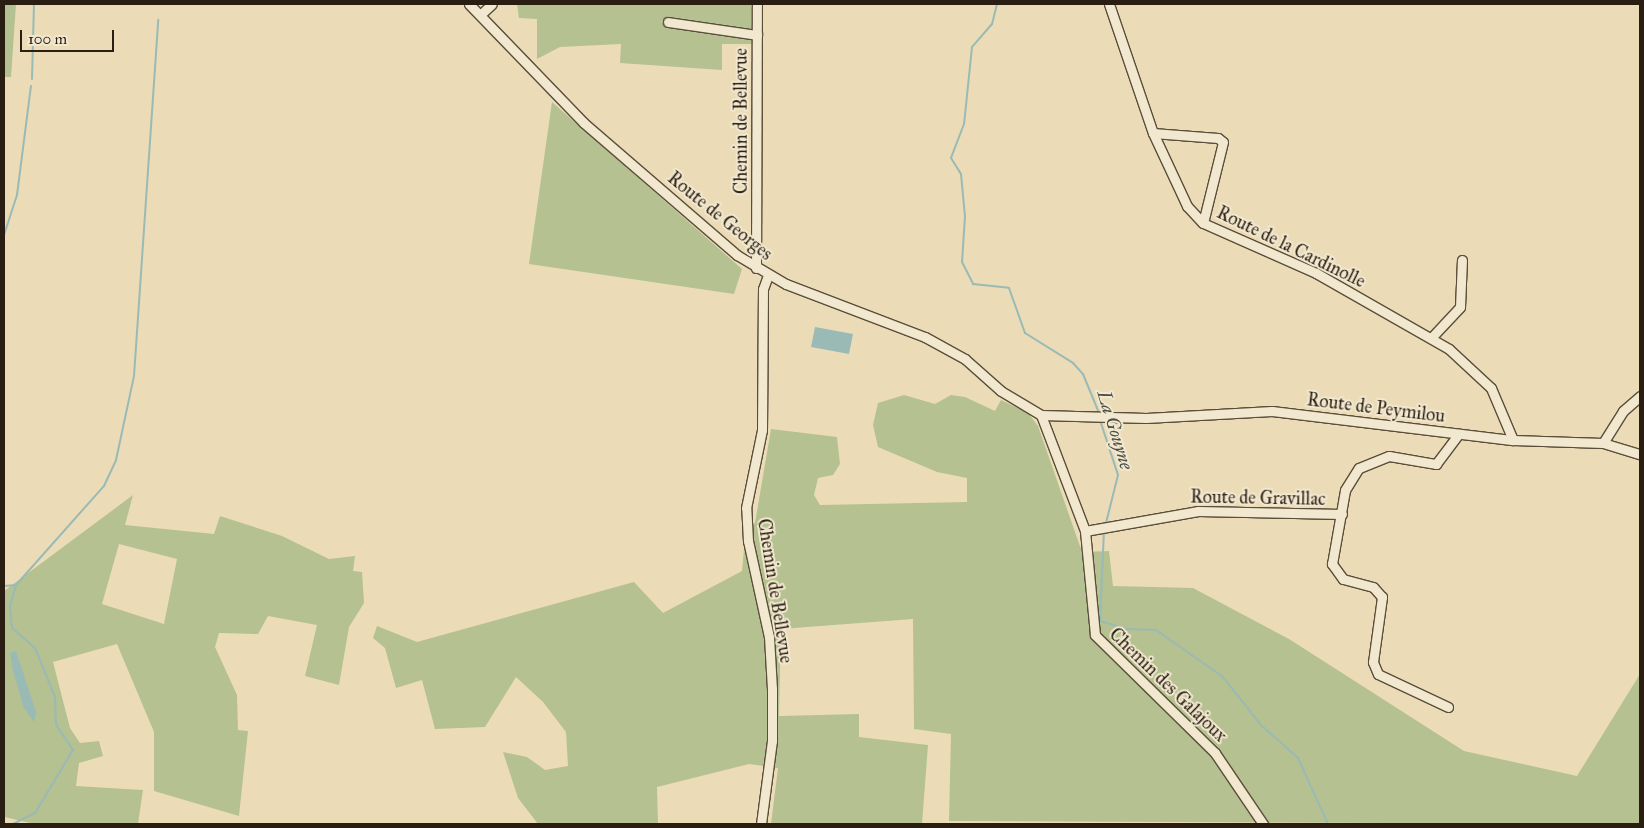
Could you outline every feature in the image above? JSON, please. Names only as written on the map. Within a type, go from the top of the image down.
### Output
[{"type":"street","name":"Route de Georges","points":[[469,4],[584,123],[756,268],[768,275],[925,337],[965,360],[1001,391],[1042,415],[1106,418]]},
{"type":"street","points":[[480,15],[492,4]]},
{"type":"street","name":"Chemin de Bellevue","points":[[756,268],[758,4]]},
{"type":"street","name":"Route de la Cardinolle","points":[[1109,4],[1153,133],[1187,206],[1203,224],[1316,273],[1431,338],[1491,388],[1513,440]]},
{"type":"street","points":[[668,22],[757,35]]},
{"type":"street","points":[[1153,133],[1218,138],[1223,142],[1203,224]]},
{"type":"street","points":[[1431,338],[1460,307],[1462,260]]},
{"type":"street","name":"Chemin de Bellevue","points":[[761,824],[772,741],[772,689],[768,638],[746,508],[762,430],[763,289],[768,275]]},
{"type":"street","points":[[1603,442],[1623,411],[1640,396]]},
{"type":"street","name":"Route de Peymilou","points":[[1106,418],[1272,411],[1513,440],[1603,442],[1640,454]]},
{"type":"street","name":"Chemin des Galajoux","points":[[1042,415],[1084,531],[1095,635],[1215,753],[1263,824]]},
{"type":"street","points":[[1448,707],[1397,685],[1374,668],[1382,598],[1373,587],[1349,582],[1335,570],[1345,490],[1359,468],[1389,456],[1436,464],[1459,434]]},
{"type":"street","name":"Route de Gravillac","points":[[1084,531],[1198,511],[1342,514]]},
{"type":"green space","points":[[4,4],[16,4],[11,77],[4,77]]},
{"type":"green space","points":[[517,4],[753,4],[752,44],[722,44],[722,70],[620,63],[621,44],[560,47],[537,59],[537,19],[519,18]]},
{"type":"green space","points":[[552,102],[742,269],[734,294],[529,264]]},
{"type":"green space","points":[[904,395],[935,404],[951,395],[965,397],[995,411],[1001,400],[1028,413],[1038,426],[1082,552],[1109,551],[1113,586],[1193,588],[1289,639],[1464,751],[1577,776],[1640,674],[1640,824],[949,821],[951,734],[914,729],[913,619],[781,629],[779,716],[859,714],[859,737],[928,745],[922,824],[771,824],[778,768],[749,764],[657,787],[658,824],[538,824],[518,798],[503,752],[527,757],[545,770],[568,766],[566,732],[543,702],[516,677],[485,727],[435,729],[422,680],[396,688],[385,648],[373,638],[377,626],[417,642],[634,582],[663,613],[742,571],[746,527],[755,523],[771,429],[837,437],[840,464],[833,475],[818,478],[814,495],[820,505],[967,502],[967,478],[937,472],[878,447],[873,425],[878,403]]},
{"type":"green space","points":[[133,495],[125,525],[214,534],[220,516],[282,536],[329,559],[355,556],[353,571],[362,572],[364,603],[349,627],[339,685],[305,676],[317,625],[268,616],[258,634],[219,633],[215,647],[237,695],[238,730],[248,731],[239,816],[154,791],[154,732],[117,644],[53,662],[70,728],[80,743],[99,741],[103,756],[79,763],[76,786],[143,790],[138,824],[35,824],[4,817],[4,591]],"holes":[[[119,544],[177,559],[164,624],[102,604]]]},
{"type":"water","points":[[815,327],[853,334],[849,354],[811,347]]},
{"type":"water","points":[[16,651],[36,712],[34,722],[24,708],[13,671],[10,653]]},
{"type":"waterway","points":[[32,79],[34,4]]},
{"type":"waterway","name":"La Gouyne","points":[[997,4],[992,24],[972,47],[964,124],[951,158],[961,174],[965,216],[962,262],[973,284],[1009,288],[1025,333],[1073,363],[1083,374],[1099,413]]},
{"type":"waterway","points":[[13,824],[35,813],[73,750],[56,725],[55,697],[35,648],[12,628],[10,606],[16,585],[104,486],[116,460],[134,376],[158,20]]},
{"type":"waterway","points":[[4,235],[17,195],[31,86]]},
{"type":"waterway","name":"La Gouyne","points":[[1100,420],[1118,475],[1106,523]]},
{"type":"waterway","name":"La Gouyne","points":[[1104,530],[1100,621],[1126,629],[1156,630],[1223,677],[1261,725],[1298,758],[1328,824]]},
{"type":"waterway","points":[[4,586],[16,585]]}]
